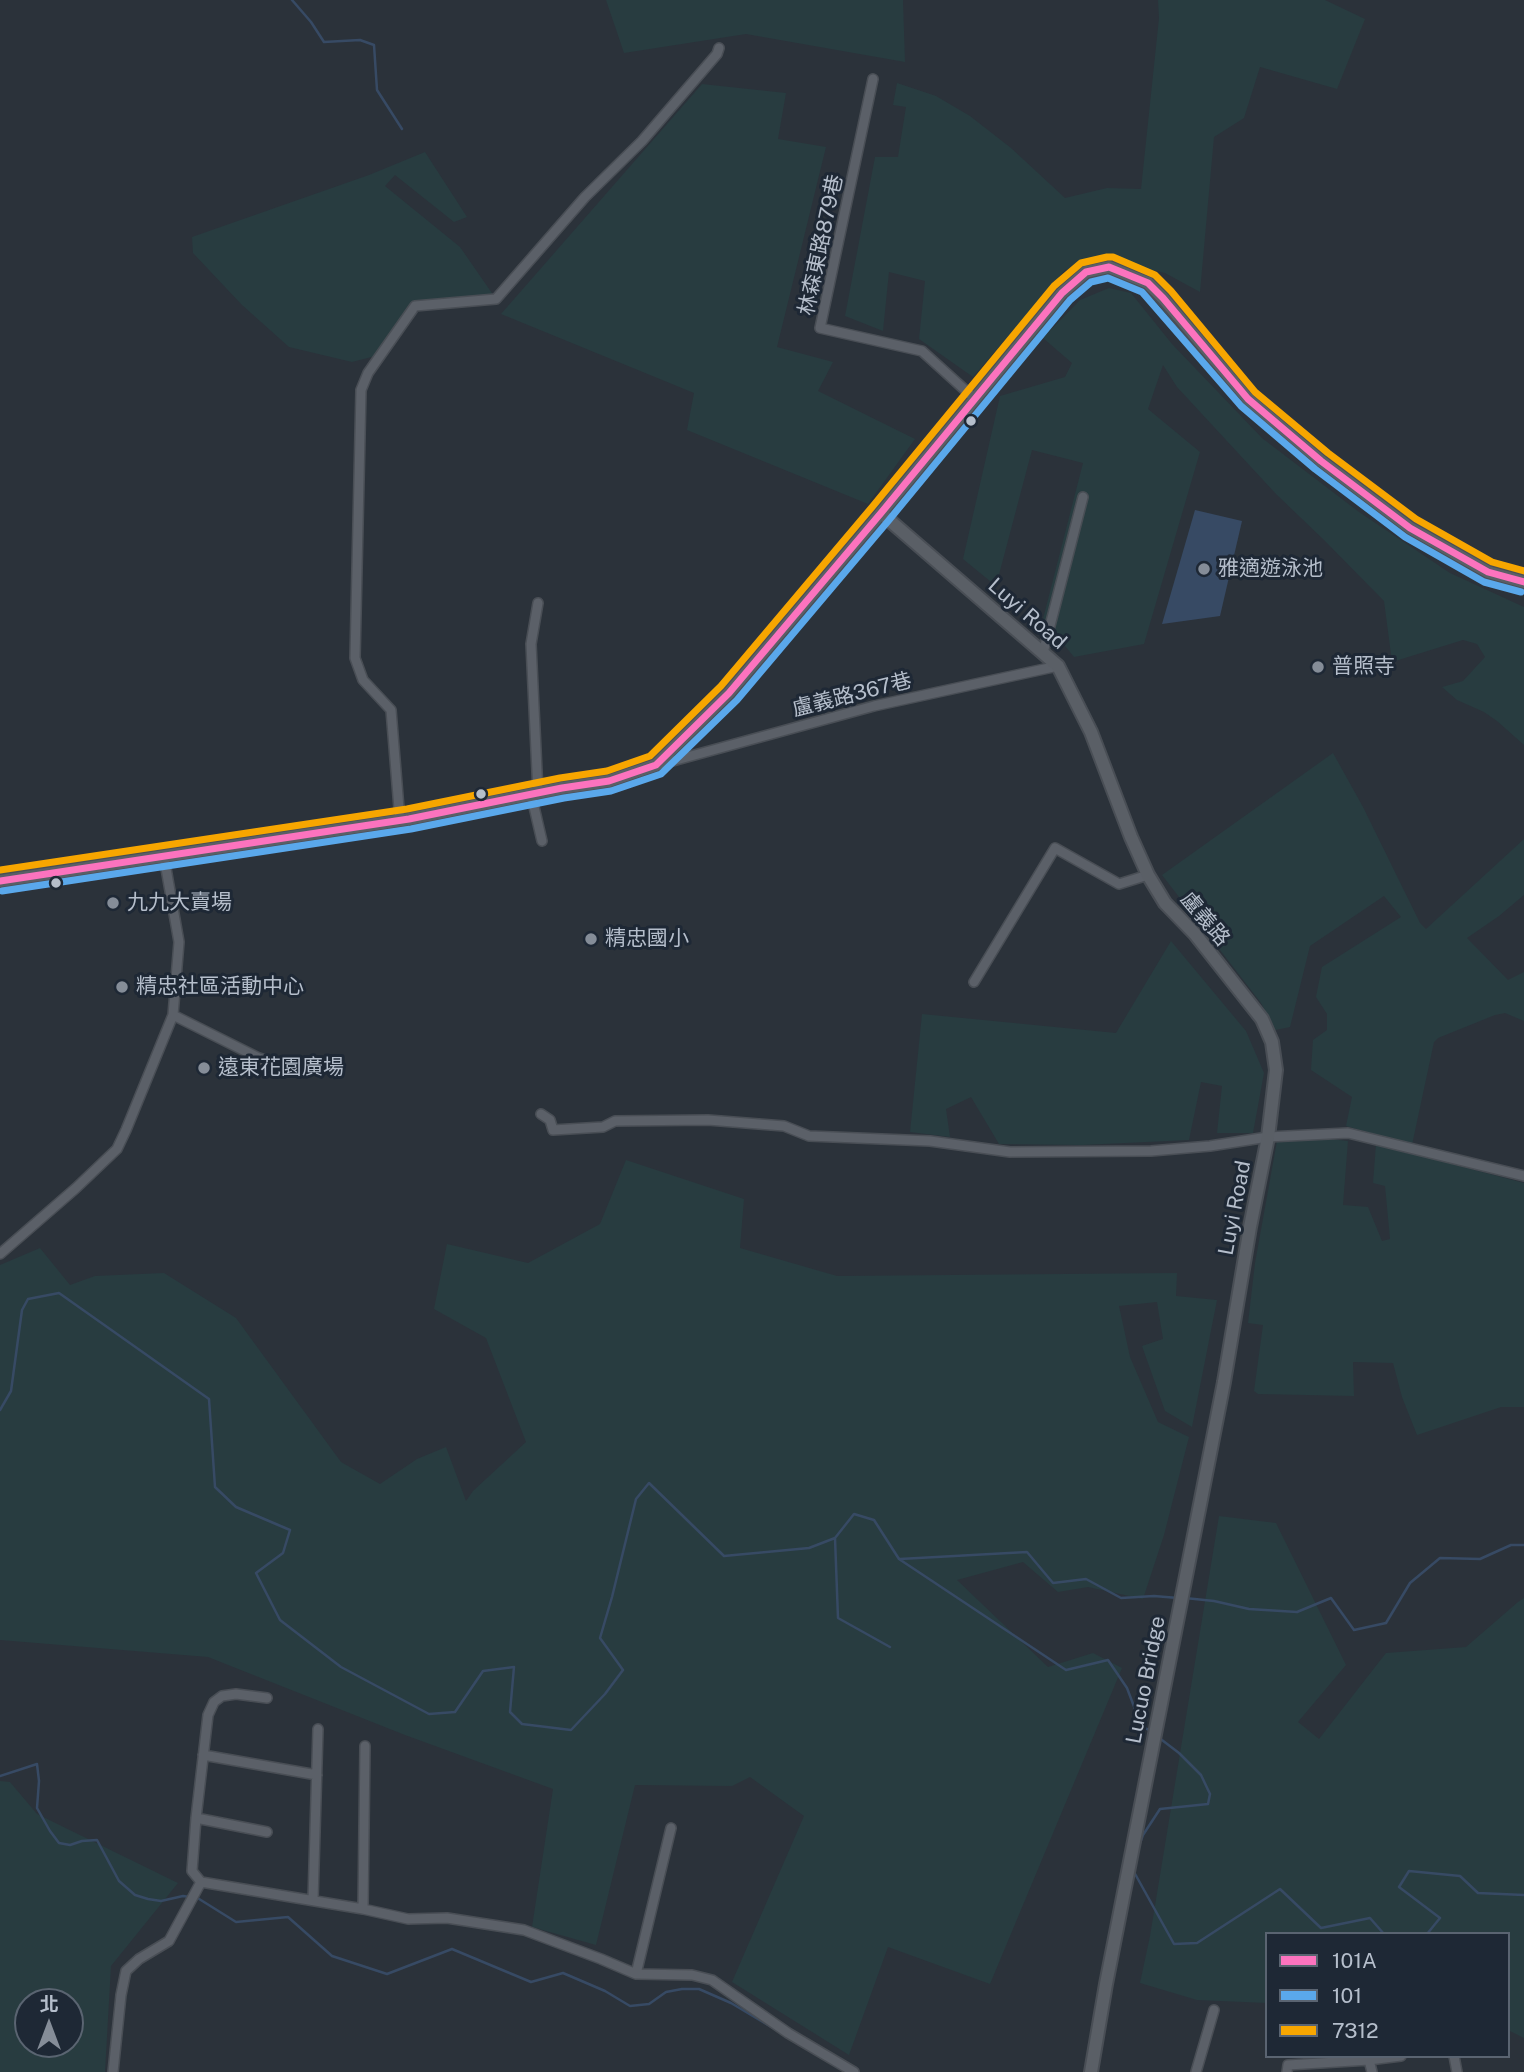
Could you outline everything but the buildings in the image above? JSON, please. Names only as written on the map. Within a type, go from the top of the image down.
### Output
[{"type":"main road","points":[[0,881],[400,821],[609,780],[656,765],[729,693],[1062,293],[1086,272],[1109,267],[1147,283],[1163,298],[1248,399],[1321,461],[1410,528],[1488,572],[1524,582]]},
{"type":"main road","name":"Luyi Road","points":[[881,513],[1058,666],[1091,732],[1148,875],[1166,903],[1195,934],[1262,1019],[1272,1042],[1276,1070],[1268,1138],[1224,1382]]},
{"type":"main road","name":"Lucuo Bridge","points":[[1091,2072],[1224,1382]]},
{"type":"street","points":[[400,821],[391,710],[363,680],[355,658],[361,390],[368,373],[415,306],[496,299],[585,197],[642,141],[717,54],[719,48]]},
{"type":"street","name":"林森東路879巷","points":[[873,79],[820,328],[922,351],[975,399]]},
{"type":"street","points":[[1043,653],[1083,497]]},
{"type":"street","points":[[538,603],[531,644],[534,794],[542,842]]},
{"type":"street","name":"盧義路367巷","points":[[656,765],[874,706],[1058,666]]},
{"type":"street","points":[[974,982],[1055,848],[1119,884],[1148,875]]},
{"type":"street","points":[[0,1254],[117,1149],[173,1015],[179,942],[164,857]]},
{"type":"street","points":[[173,1015],[259,1058],[278,1064]]},
{"type":"street","points":[[541,1114],[550,1120],[553,1130],[603,1127],[615,1121],[708,1120],[784,1126],[809,1136],[930,1141],[1010,1152],[1151,1151],[1308,1134],[1348,1133],[1524,1176]]},
{"type":"street","points":[[267,1698],[236,1694],[222,1696],[214,1702],[208,1715],[192,1871],[201,1882],[408,1919],[447,1919],[524,1930],[636,1974],[692,1975],[712,1980],[788,2033],[854,2072]]},
{"type":"street","points":[[313,1900],[318,1729]]},
{"type":"street","points":[[363,1909],[365,1746]]},
{"type":"street","points":[[203,1755],[317,1775]]},
{"type":"street","points":[[196,1818],[267,1832]]},
{"type":"street","points":[[636,1974],[671,1828]]},
{"type":"street","points":[[113,2072],[126,1971],[139,1959],[169,1941],[201,1882]]},
{"type":"street","points":[[1196,2072],[1214,2010]]},
{"type":"street","points":[[1287,2072],[1289,2066],[1385,2058]]},
{"type":"street","points":[[1369,2060],[1372,2072]]},
{"type":"green space","points":[[606,0],[903,0],[905,62],[746,34],[624,53]]},
{"type":"green space","points":[[1158,0],[1325,0],[1365,19],[1337,89],[1260,67],[1244,118],[1214,137],[1200,292],[1165,273],[1096,258],[1065,270],[973,377],[919,339],[925,281],[889,272],[883,331],[845,316],[875,157],[898,157],[906,107],[893,105],[897,83],[936,96],[970,116],[1011,148],[1065,198],[1107,188],[1141,189],[1159,18]]},
{"type":"green space","points":[[702,84],[786,93],[778,139],[826,147],[777,347],[833,362],[818,391],[915,439],[868,504],[687,430],[694,393],[501,314]]},
{"type":"green space","points":[[425,152],[467,217],[454,222],[395,175],[385,186],[460,247],[496,299],[415,306],[383,354],[352,362],[289,347],[242,305],[193,253],[192,237],[369,175]]},
{"type":"green space","points":[[1109,288],[1131,293],[1172,344],[1262,438],[1359,512],[1450,573],[1524,607],[1524,745],[1497,721],[1457,700],[1442,687],[1463,681],[1485,657],[1477,644],[1463,640],[1392,662],[1384,601],[1276,494],[1177,387],[1163,365],[1148,409],[1200,452],[1144,644],[1074,657],[1043,619],[1083,463],[1032,450],[996,586],[963,559],[1000,396],[1065,377],[1072,363],[1043,338],[1080,300]]},
{"type":"green space","points":[[1333,753],[1363,807],[1420,923],[1426,929],[1524,839],[1524,895],[1467,938],[1508,980],[1524,972],[1524,1021],[1505,1013],[1495,1015],[1434,1042],[1412,1145],[1346,1126],[1352,1097],[1311,1070],[1313,1040],[1327,1030],[1327,1014],[1316,997],[1322,967],[1401,917],[1384,896],[1310,946],[1290,1027],[1275,1030],[1261,1003],[1162,875]]},
{"type":"green space","points":[[1171,941],[1246,1031],[1264,1073],[1253,1133],[1217,1133],[1222,1086],[1201,1082],[1189,1140],[1082,1145],[999,1144],[971,1097],[946,1109],[950,1137],[910,1132],[922,1014],[1116,1033]]},
{"type":"green space","points":[[1277,1141],[1348,1141],[1343,1205],[1368,1207],[1382,1241],[1390,1239],[1385,1186],[1373,1183],[1376,1144],[1524,1183],[1524,1407],[1501,1407],[1417,1435],[1402,1397],[1393,1363],[1353,1362],[1354,1396],[1258,1394],[1254,1391],[1263,1325],[1248,1323],[1255,1263]]},
{"type":"green space","points":[[626,1160],[744,1199],[740,1248],[837,1276],[1177,1273],[1176,1296],[1217,1300],[1192,1427],[1165,1411],[1142,1346],[1163,1339],[1157,1302],[1119,1306],[1130,1357],[1158,1422],[1189,1437],[1164,1535],[1143,1599],[1088,1587],[1058,1592],[1023,1562],[957,1580],[1048,1667],[1093,1653],[1122,1668],[990,1984],[888,1947],[849,2055],[732,1982],[804,1816],[750,1777],[732,1786],[635,1785],[596,1945],[532,1927],[553,1789],[405,1735],[208,1657],[0,1640],[0,1265],[40,1248],[70,1285],[95,1276],[164,1273],[236,1318],[341,1462],[380,1484],[417,1459],[446,1447],[466,1501],[473,1491],[526,1442],[486,1338],[434,1309],[447,1244],[528,1263],[600,1224]]},
{"type":"green space","points":[[1219,1516],[1276,1523],[1346,1665],[1298,1722],[1319,1739],[1386,1653],[1466,1647],[1524,1598],[1524,2038],[1510,2031],[1510,1932],[1265,1932],[1265,2003],[1197,2000],[1140,1983]]},
{"type":"green space","points":[[0,1781],[10,1782],[37,1814],[178,1883],[111,1966],[105,2072],[0,2072]]},
{"type":"water","name":"雅適遊泳池","points":[[1195,510],[1242,521],[1220,616],[1162,624]]},
{"type":"waterway","points":[[292,0],[324,42],[360,40],[374,45],[377,90],[402,129]]},
{"type":"waterway","points":[[0,1410],[11,1391],[22,1310],[28,1299],[59,1293],[209,1399],[215,1487],[236,1507],[290,1530],[283,1553],[256,1573],[280,1620],[341,1667],[429,1714],[455,1712],[483,1671],[514,1667],[510,1712],[522,1724],[571,1730],[605,1694],[623,1670],[600,1638],[636,1499],[649,1483],[724,1556],[809,1548],[835,1538],[854,1514],[874,1520],[899,1559],[1066,1670],[1108,1660],[1127,1688],[1141,1725],[1150,1731]]},
{"type":"waterway","points":[[835,1538],[838,1618],[890,1647]]},
{"type":"waterway","points":[[1185,1598],[1249,1609],[1297,1612],[1331,1598],[1354,1630],[1386,1623],[1410,1583],[1440,1558],[1480,1559],[1511,1545],[1524,1545]]},
{"type":"waterway","points":[[900,1559],[1027,1552],[1053,1583],[1086,1579],[1121,1598],[1178,1598]]},
{"type":"waterway","points":[[1139,1846],[1160,1809],[1208,1804],[1210,1794],[1201,1775],[1158,1737]]},
{"type":"waterway","points":[[0,1776],[37,1764],[37,1808],[59,1843],[70,1845],[97,1840],[119,1881],[135,1895],[161,1901],[190,1897]]},
{"type":"waterway","points":[[1429,1932],[1440,1918],[1399,1887],[1409,1871],[1460,1876],[1478,1893],[1524,1895]]},
{"type":"waterway","points":[[1134,1872],[1174,1944],[1197,1943],[1280,1889],[1321,1928],[1370,1918],[1382,1932]]},
{"type":"waterway","points":[[196,1897],[236,1922],[288,1917],[332,1956],[387,1974],[452,1949],[531,1982],[563,1973],[605,1991],[630,2006],[649,2004],[666,1992],[699,1989],[731,2003],[783,2034]]},
{"type":"transit line","name":"7312","points":[[0,870],[407,809],[607,771],[650,756],[721,686],[1054,286],[1081,263],[1107,257],[1113,257],[1155,275],[1255,392],[1328,453],[1416,519],[1492,562],[1524,571]]},
{"type":"transit line","name":"101A","points":[[0,881],[409,819],[609,781],[656,765],[729,693],[1062,293],[1086,272],[1109,267],[1148,283],[1248,399],[1321,461],[1410,528],[1488,572],[1524,582]]},
{"type":"transit line","name":"101","points":[[2,891],[411,829],[611,791],[661,774],[737,700],[1070,300],[1091,282],[1108,278],[1142,292],[1241,406],[1315,469],[1405,537],[1484,582],[1521,592]]},
{"type":"place","name":"雅適遊泳池","points":[[1204,569]]},
{"type":"place","name":"普照寺","points":[[1318,667]]},
{"type":"place","name":"九九大賣場","points":[[113,903]]},
{"type":"place","name":"精忠國小","points":[[591,939]]},
{"type":"place","name":"精忠社區活動中心","points":[[122,987]]},
{"type":"place","name":"遠東花園廣場","points":[[204,1068]]}]
